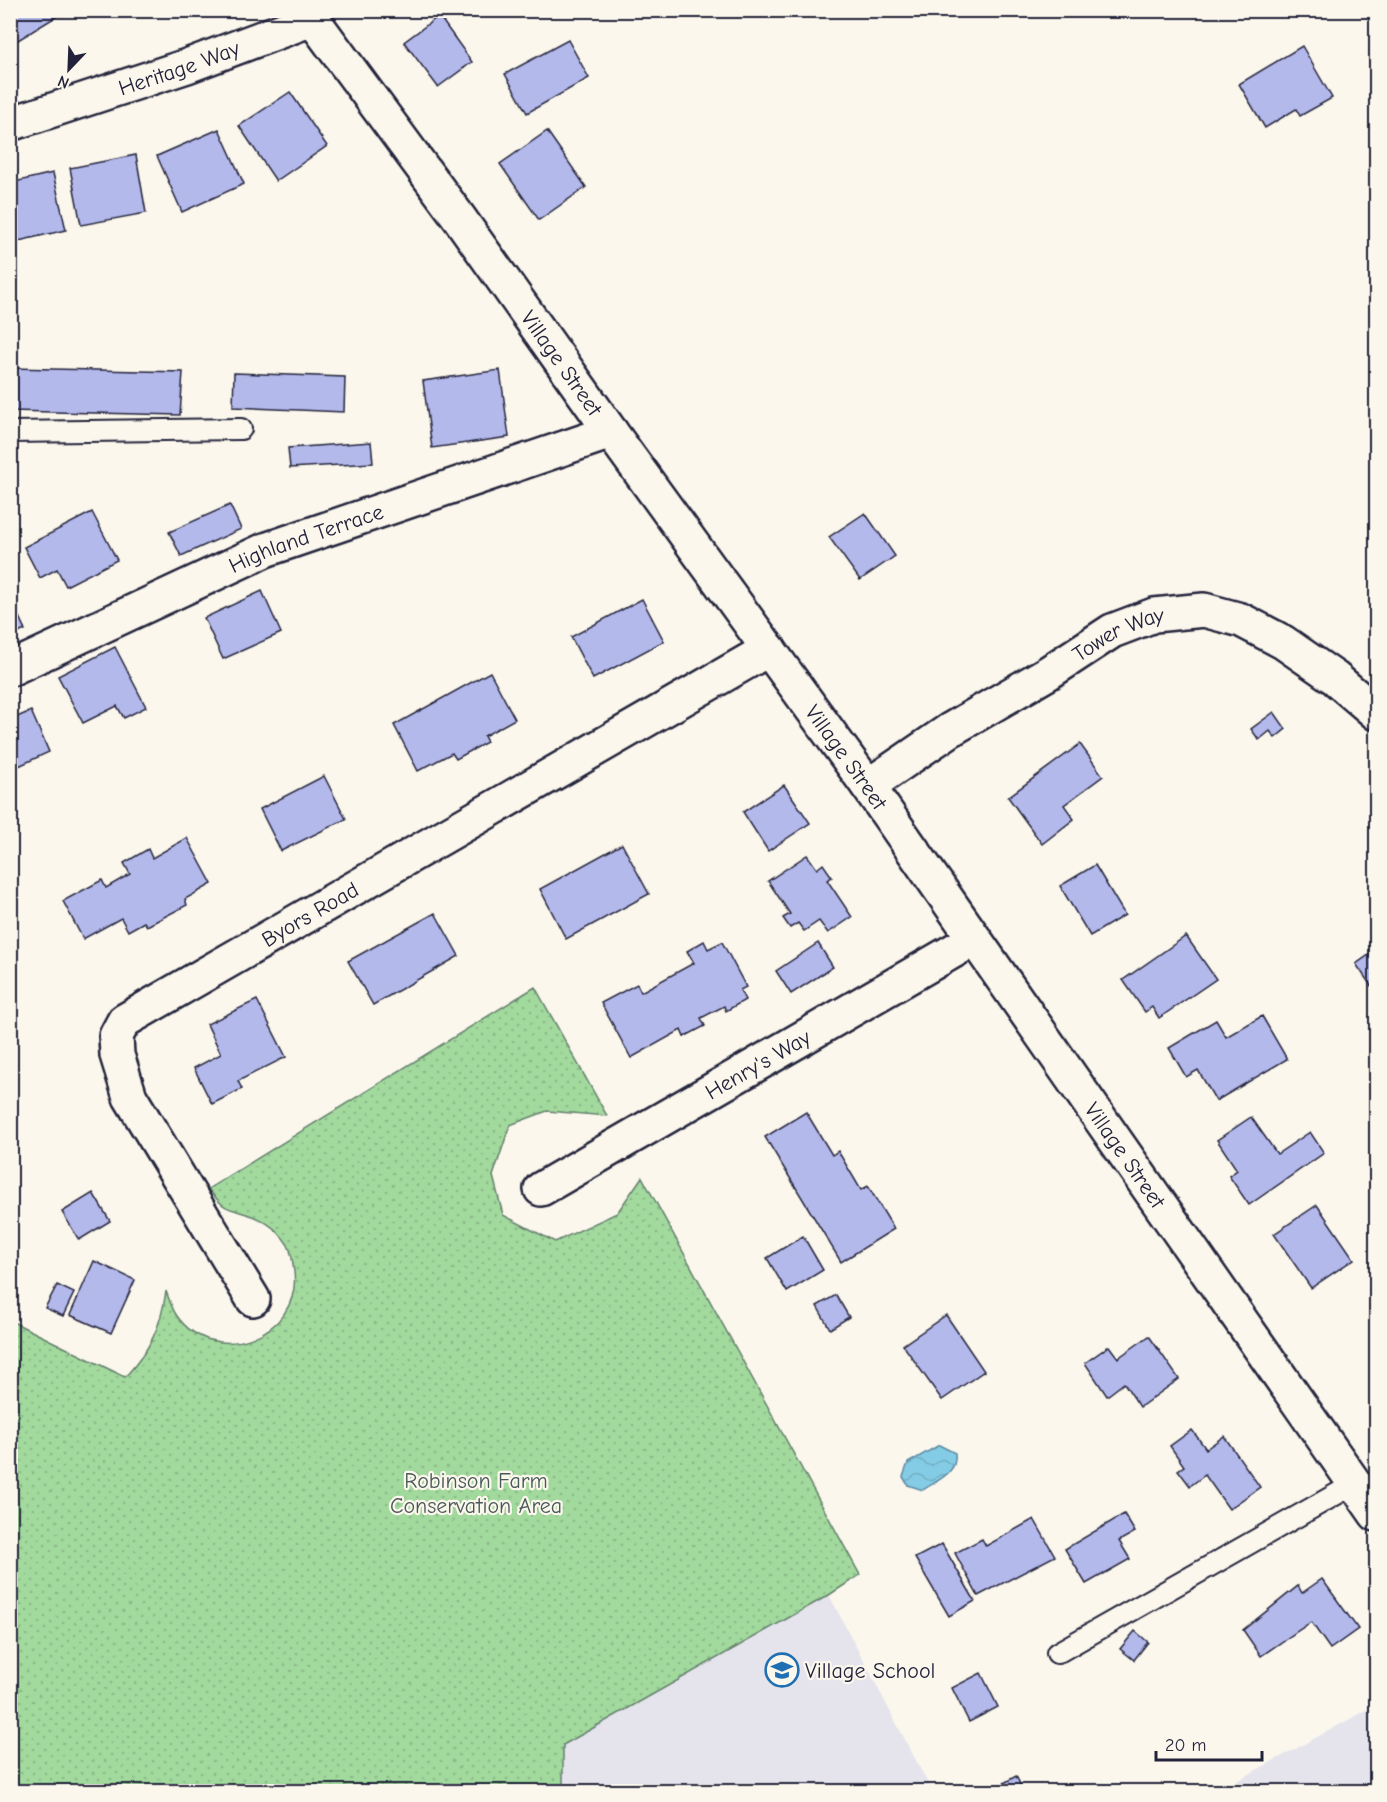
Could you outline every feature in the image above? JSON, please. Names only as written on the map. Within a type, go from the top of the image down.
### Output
[{"type":"street","name":"Heritage Way","points":[[10,124],[187,66],[309,15]]},
{"type":"street","name":"Village Street","points":[[309,15],[460,219],[611,432],[868,786],[1377,1514]]},
{"type":"street","name":"Highland Terrace","points":[[10,669],[265,550],[611,432]]},
{"type":"street","name":"Tower Way","points":[[868,786],[950,730],[1048,673],[1112,631],[1154,615],[1204,610],[1241,620],[1283,642],[1373,707]]},
{"type":"street","name":"Byors Road","points":[[253,1299],[130,1097],[117,1055],[116,1036],[124,1021],[769,649]]},
{"type":"street","name":"Henry's Way","points":[[541,1189],[974,939]]},
{"type":"lane","points":[[10,432],[241,429]]},
{"type":"lane","points":[[1057,1653],[1356,1484]]},
{"type":"shaded area","name":"Village School","points":[[829,1595],[932,1791],[563,1791],[563,1745]]},
{"type":"shaded area","points":[[1376,1705],[1376,1791],[1218,1791]]},
{"type":"green space","name":"Robinson Farm Conservation Area","points":[[535,987],[607,1116],[547,1111],[510,1125],[493,1176],[503,1215],[555,1242],[617,1213],[642,1177],[860,1575],[829,1595],[563,1745],[563,1791],[11,1791],[11,1321],[125,1377],[153,1337],[161,1316],[166,1291],[177,1316],[193,1332],[212,1340],[232,1342],[252,1338],[270,1328],[284,1313],[293,1294],[294,1272],[288,1245],[267,1224],[225,1206],[208,1189]]},
{"type":"water","points":[[939,1445],[955,1453],[955,1460],[950,1471],[923,1490],[908,1485],[903,1477],[908,1463]]},
{"type":"building","points":[[10,10],[56,10],[59,15],[10,45]]},
{"type":"building","points":[[439,16],[472,62],[438,87],[404,42]]},
{"type":"building","points":[[568,40],[589,78],[527,113],[505,74]]},
{"type":"building","points":[[1302,46],[1332,98],[1300,116],[1296,109],[1265,128],[1239,84]]},
{"type":"building","points":[[290,92],[327,146],[276,181],[239,126]]},
{"type":"building","points":[[219,129],[244,184],[182,212],[157,156]]},
{"type":"building","points":[[547,131],[586,187],[539,220],[500,164]]},
{"type":"building","points":[[136,155],[146,213],[81,225],[70,168]]},
{"type":"building","points":[[53,173],[66,230],[10,243],[10,183]]},
{"type":"building","points":[[10,368],[183,372],[180,415],[10,411]]},
{"type":"building","points":[[500,370],[509,437],[432,448],[423,381]]},
{"type":"building","points":[[234,373],[345,377],[344,412],[233,407]]},
{"type":"building","points":[[371,442],[373,463],[290,468],[288,448]]},
{"type":"building","points":[[230,505],[241,529],[181,556],[169,532]]},
{"type":"building","points":[[92,512],[117,560],[66,586],[57,569],[40,578],[24,547]]},
{"type":"building","points":[[865,513],[895,556],[860,580],[829,537]]},
{"type":"building","points":[[262,591],[281,633],[223,659],[204,618]]},
{"type":"building","points":[[10,597],[25,630],[10,637]]},
{"type":"building","points":[[642,599],[664,641],[593,679],[571,637]]},
{"type":"building","points":[[115,647],[146,707],[124,718],[117,706],[83,723],[58,676]]},
{"type":"building","points":[[490,672],[515,719],[484,736],[487,742],[456,759],[452,753],[418,771],[394,725]]},
{"type":"building","points":[[31,711],[49,752],[10,770],[10,720]]},
{"type":"building","points":[[1274,712],[1286,729],[1275,738],[1270,731],[1259,740],[1251,729]]},
{"type":"building","points":[[1080,744],[1103,776],[1064,805],[1074,819],[1042,844],[1008,797]]},
{"type":"building","points":[[324,776],[346,819],[281,851],[260,809]]},
{"type":"building","points":[[784,785],[810,823],[768,851],[743,812]]},
{"type":"building","points":[[187,838],[212,884],[185,899],[187,905],[147,926],[144,922],[128,931],[121,918],[83,939],[63,901],[102,880],[106,888],[130,874],[124,863],[148,849],[152,858]]},
{"type":"building","points":[[622,844],[649,894],[566,939],[540,889]]},
{"type":"building","points":[[807,855],[817,869],[823,864],[832,877],[827,880],[852,917],[828,933],[819,921],[804,931],[798,923],[790,928],[783,918],[790,914],[768,881]]},
{"type":"building","points":[[1095,865],[1125,915],[1090,936],[1060,886]]},
{"type":"building","points":[[435,913],[459,956],[373,1005],[348,961]]},
{"type":"building","points":[[1186,936],[1216,979],[1159,1018],[1152,1007],[1145,1012],[1123,980]]},
{"type":"building","points":[[704,941],[708,949],[722,942],[746,987],[740,990],[745,1000],[726,1011],[724,1006],[701,1018],[705,1026],[684,1037],[681,1030],[631,1058],[601,1003],[637,984],[641,992],[694,963],[687,951]]},
{"type":"building","points":[[818,943],[833,967],[791,994],[776,971]]},
{"type":"building","points":[[1376,950],[1376,982],[1371,986],[1356,964]]},
{"type":"building","points":[[257,1000],[286,1057],[238,1081],[242,1089],[212,1104],[194,1068],[221,1054],[207,1024]]},
{"type":"building","points":[[1262,1016],[1287,1059],[1216,1101],[1198,1070],[1186,1077],[1169,1048],[1216,1020],[1226,1037]]},
{"type":"building","points":[[806,1112],[832,1155],[838,1151],[861,1190],[868,1186],[894,1229],[841,1262],[765,1137]]},
{"type":"building","points":[[1251,1117],[1277,1154],[1310,1132],[1324,1153],[1249,1205],[1229,1176],[1237,1170],[1217,1140]]},
{"type":"building","points":[[93,1193],[110,1221],[79,1240],[62,1212]]},
{"type":"building","points":[[1317,1205],[1354,1259],[1311,1288],[1274,1234]]},
{"type":"building","points":[[803,1236],[823,1270],[787,1292],[767,1258]]},
{"type":"building","points":[[94,1261],[135,1280],[111,1333],[70,1315]]},
{"type":"building","points":[[57,1285],[74,1293],[63,1316],[45,1308]]},
{"type":"building","points":[[836,1295],[849,1317],[830,1329],[817,1306]]},
{"type":"building","points":[[946,1315],[984,1371],[942,1400],[903,1345]]},
{"type":"building","points":[[1149,1336],[1179,1379],[1140,1407],[1124,1383],[1107,1396],[1085,1363],[1109,1346],[1118,1358]]},
{"type":"building","points":[[1192,1430],[1206,1449],[1224,1436],[1260,1487],[1229,1509],[1205,1475],[1190,1486],[1178,1470],[1184,1466],[1170,1446]]},
{"type":"building","points":[[1124,1514],[1135,1532],[1119,1541],[1130,1559],[1086,1584],[1065,1549]]},
{"type":"building","points":[[1034,1519],[1055,1556],[978,1596],[955,1553],[982,1539],[986,1546]]},
{"type":"building","points":[[942,1544],[975,1601],[949,1616],[915,1558]]},
{"type":"building","points":[[1322,1579],[1358,1629],[1330,1649],[1311,1622],[1261,1656],[1243,1630],[1298,1586],[1302,1593]]},
{"type":"building","points":[[1135,1631],[1148,1642],[1134,1660],[1120,1649]]},
{"type":"building","points":[[981,1673],[998,1707],[969,1722],[952,1688]]},
{"type":"building","points":[[1016,1776],[1024,1792],[988,1792]]},
{"type":"place","name":"Village School","points":[[782,1670]]}]
